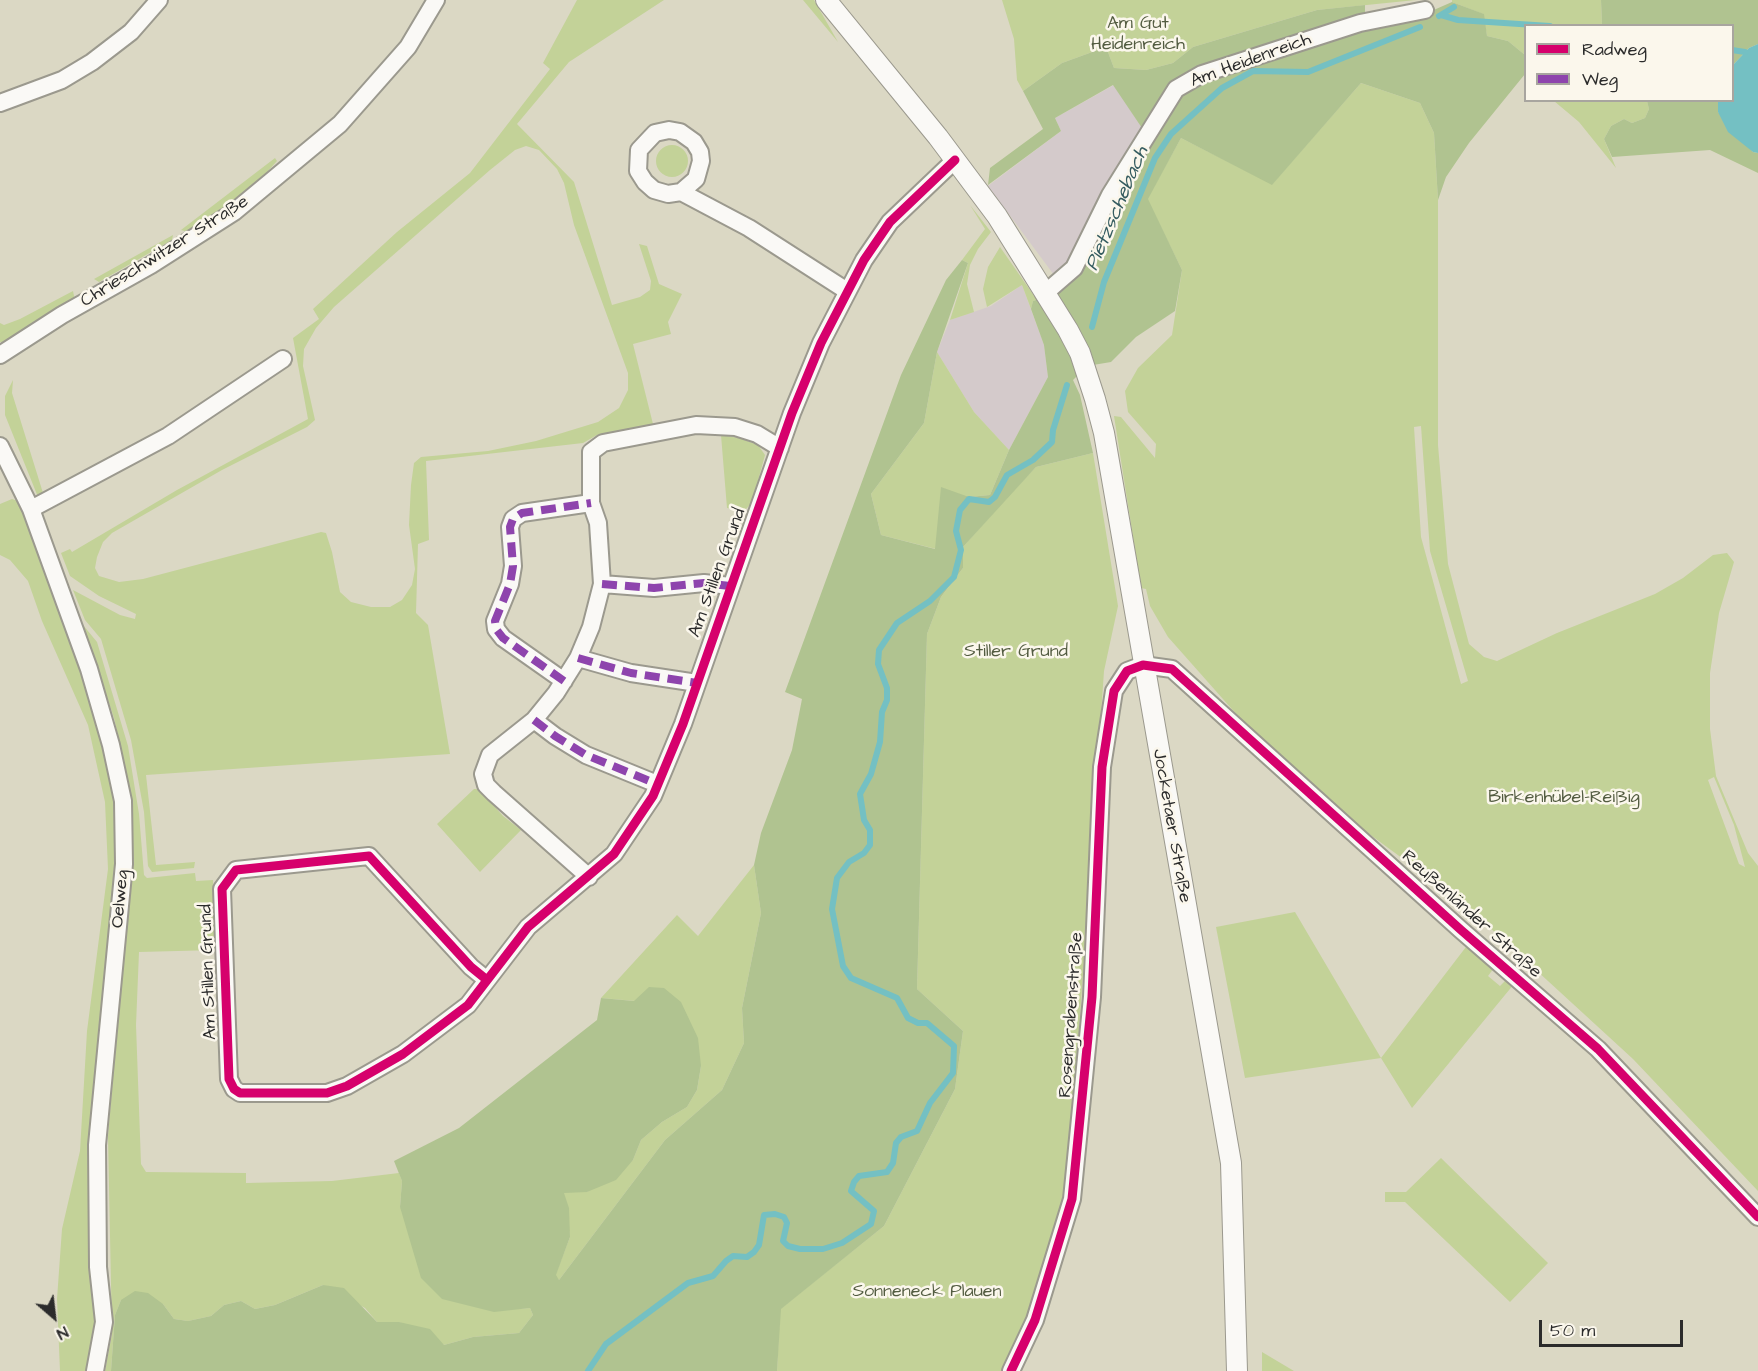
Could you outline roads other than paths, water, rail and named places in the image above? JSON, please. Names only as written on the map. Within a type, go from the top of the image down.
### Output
[{"type":"street","points":[[0,104],[62,80],[92,62],[131,32],[159,0]]},
{"type":"street","name":"Chrieschwitzer Straße","points":[[0,355],[62,315],[151,265],[234,212],[340,124],[408,47],[436,0]]},
{"type":"street","points":[[826,0],[955,159],[997,216],[1044,294]]},
{"type":"street","name":"Am Heidenreich","points":[[1044,294],[1074,268],[1110,195],[1176,89],[1202,74],[1360,23],[1425,10]]},
{"type":"street","name":"Am Stillen Grund","points":[[487,980],[471,968],[369,856],[236,870],[222,889],[230,1079],[234,1089],[240,1093],[327,1093],[347,1086],[403,1054],[442,1027],[468,1005],[528,927],[553,903],[589,878],[628,837],[657,784],[676,742],[811,365],[847,291],[890,222],[955,159]]},
{"type":"street","points":[[681,192],[749,228],[847,291]]},
{"type":"street","name":"Jocketaer Straße","points":[[1044,294],[1080,353],[1104,433],[1231,1163],[1237,1371]]},
{"type":"street","points":[[31,509],[168,436],[283,359]]},
{"type":"street","points":[[589,878],[486,785],[483,774],[490,755],[534,720],[564,681],[578,658],[591,627],[602,584],[598,522],[591,503],[591,452],[603,443],[696,425],[735,427],[757,434],[780,448]]},
{"type":"street","name":"Oelweg","points":[[0,446],[31,509],[89,669],[111,745],[123,801],[124,864],[97,1145],[98,1267],[104,1322],[96,1371]]},
{"type":"street","points":[[564,681],[503,638],[496,630],[495,621],[510,584],[513,566],[510,527],[513,519],[522,513],[591,503]]},
{"type":"street","name":"Am Stillen Grund","points":[[602,584],[654,588],[704,583],[730,586]]},
{"type":"street","points":[[578,658],[621,671],[697,683]]},
{"type":"street","name":"Reußenländer Straße","points":[[1143,665],[1172,669],[1598,1049],[1758,1217]]},
{"type":"street","name":"Rosengrabenstraße","points":[[1011,1371],[1035,1320],[1072,1198],[1092,997],[1102,767],[1114,692],[1127,671],[1143,665]]},
{"type":"street","points":[[534,720],[586,755],[657,784]]},
{"type":"water","points":[[1758,44],[1758,153],[1753,152],[1728,132],[1718,112],[1718,102],[1734,102],[1734,64],[1749,48]]},
{"type":"waterway","name":"Pietzschebach","points":[[1439,16],[1454,7]]},
{"type":"waterway","name":"Pietzschebach","points":[[1441,15],[1458,20],[1524,24]]},
{"type":"waterway","name":"Pietzschebach","points":[[1092,327],[1104,282],[1155,158],[1171,134],[1222,88],[1253,71],[1308,72],[1420,27]]},
{"type":"waterway","name":"Pietzschebach","points":[[1734,50],[1745,52]]},
{"type":"waterway","name":"Pietzschebach","points":[[588,1371],[606,1344],[688,1283],[713,1276],[733,1256],[747,1257],[754,1252],[759,1245],[764,1215],[775,1214],[784,1217],[787,1223],[783,1241],[788,1246],[800,1249],[823,1249],[842,1243],[871,1224],[874,1211],[851,1191],[854,1182],[859,1176],[887,1172],[893,1163],[896,1143],[901,1137],[917,1131],[930,1103],[953,1073],[954,1046],[927,1023],[918,1023],[908,1018],[897,998],[851,978],[843,966],[832,909],[837,878],[849,862],[864,853],[870,845],[870,830],[864,820],[860,794],[871,774],[880,742],[882,712],[887,700],[887,688],[878,664],[879,650],[897,623],[930,601],[954,577],[961,550],[956,531],[960,510],[969,499],[989,502],[995,497],[1007,475],[1033,460],[1052,442],[1053,430],[1067,385]]},
{"type":"park label","name":"Am Gut Heidenreich","points":[[1138,34]]},
{"type":"park label","name":"Stiller Grund","points":[[1016,652]]},
{"type":"park label","name":"Birkenhübel-Reißig","points":[[1564,798]]},
{"type":"park label","name":"Sonneneck Plauen","points":[[927,1292]]}]
